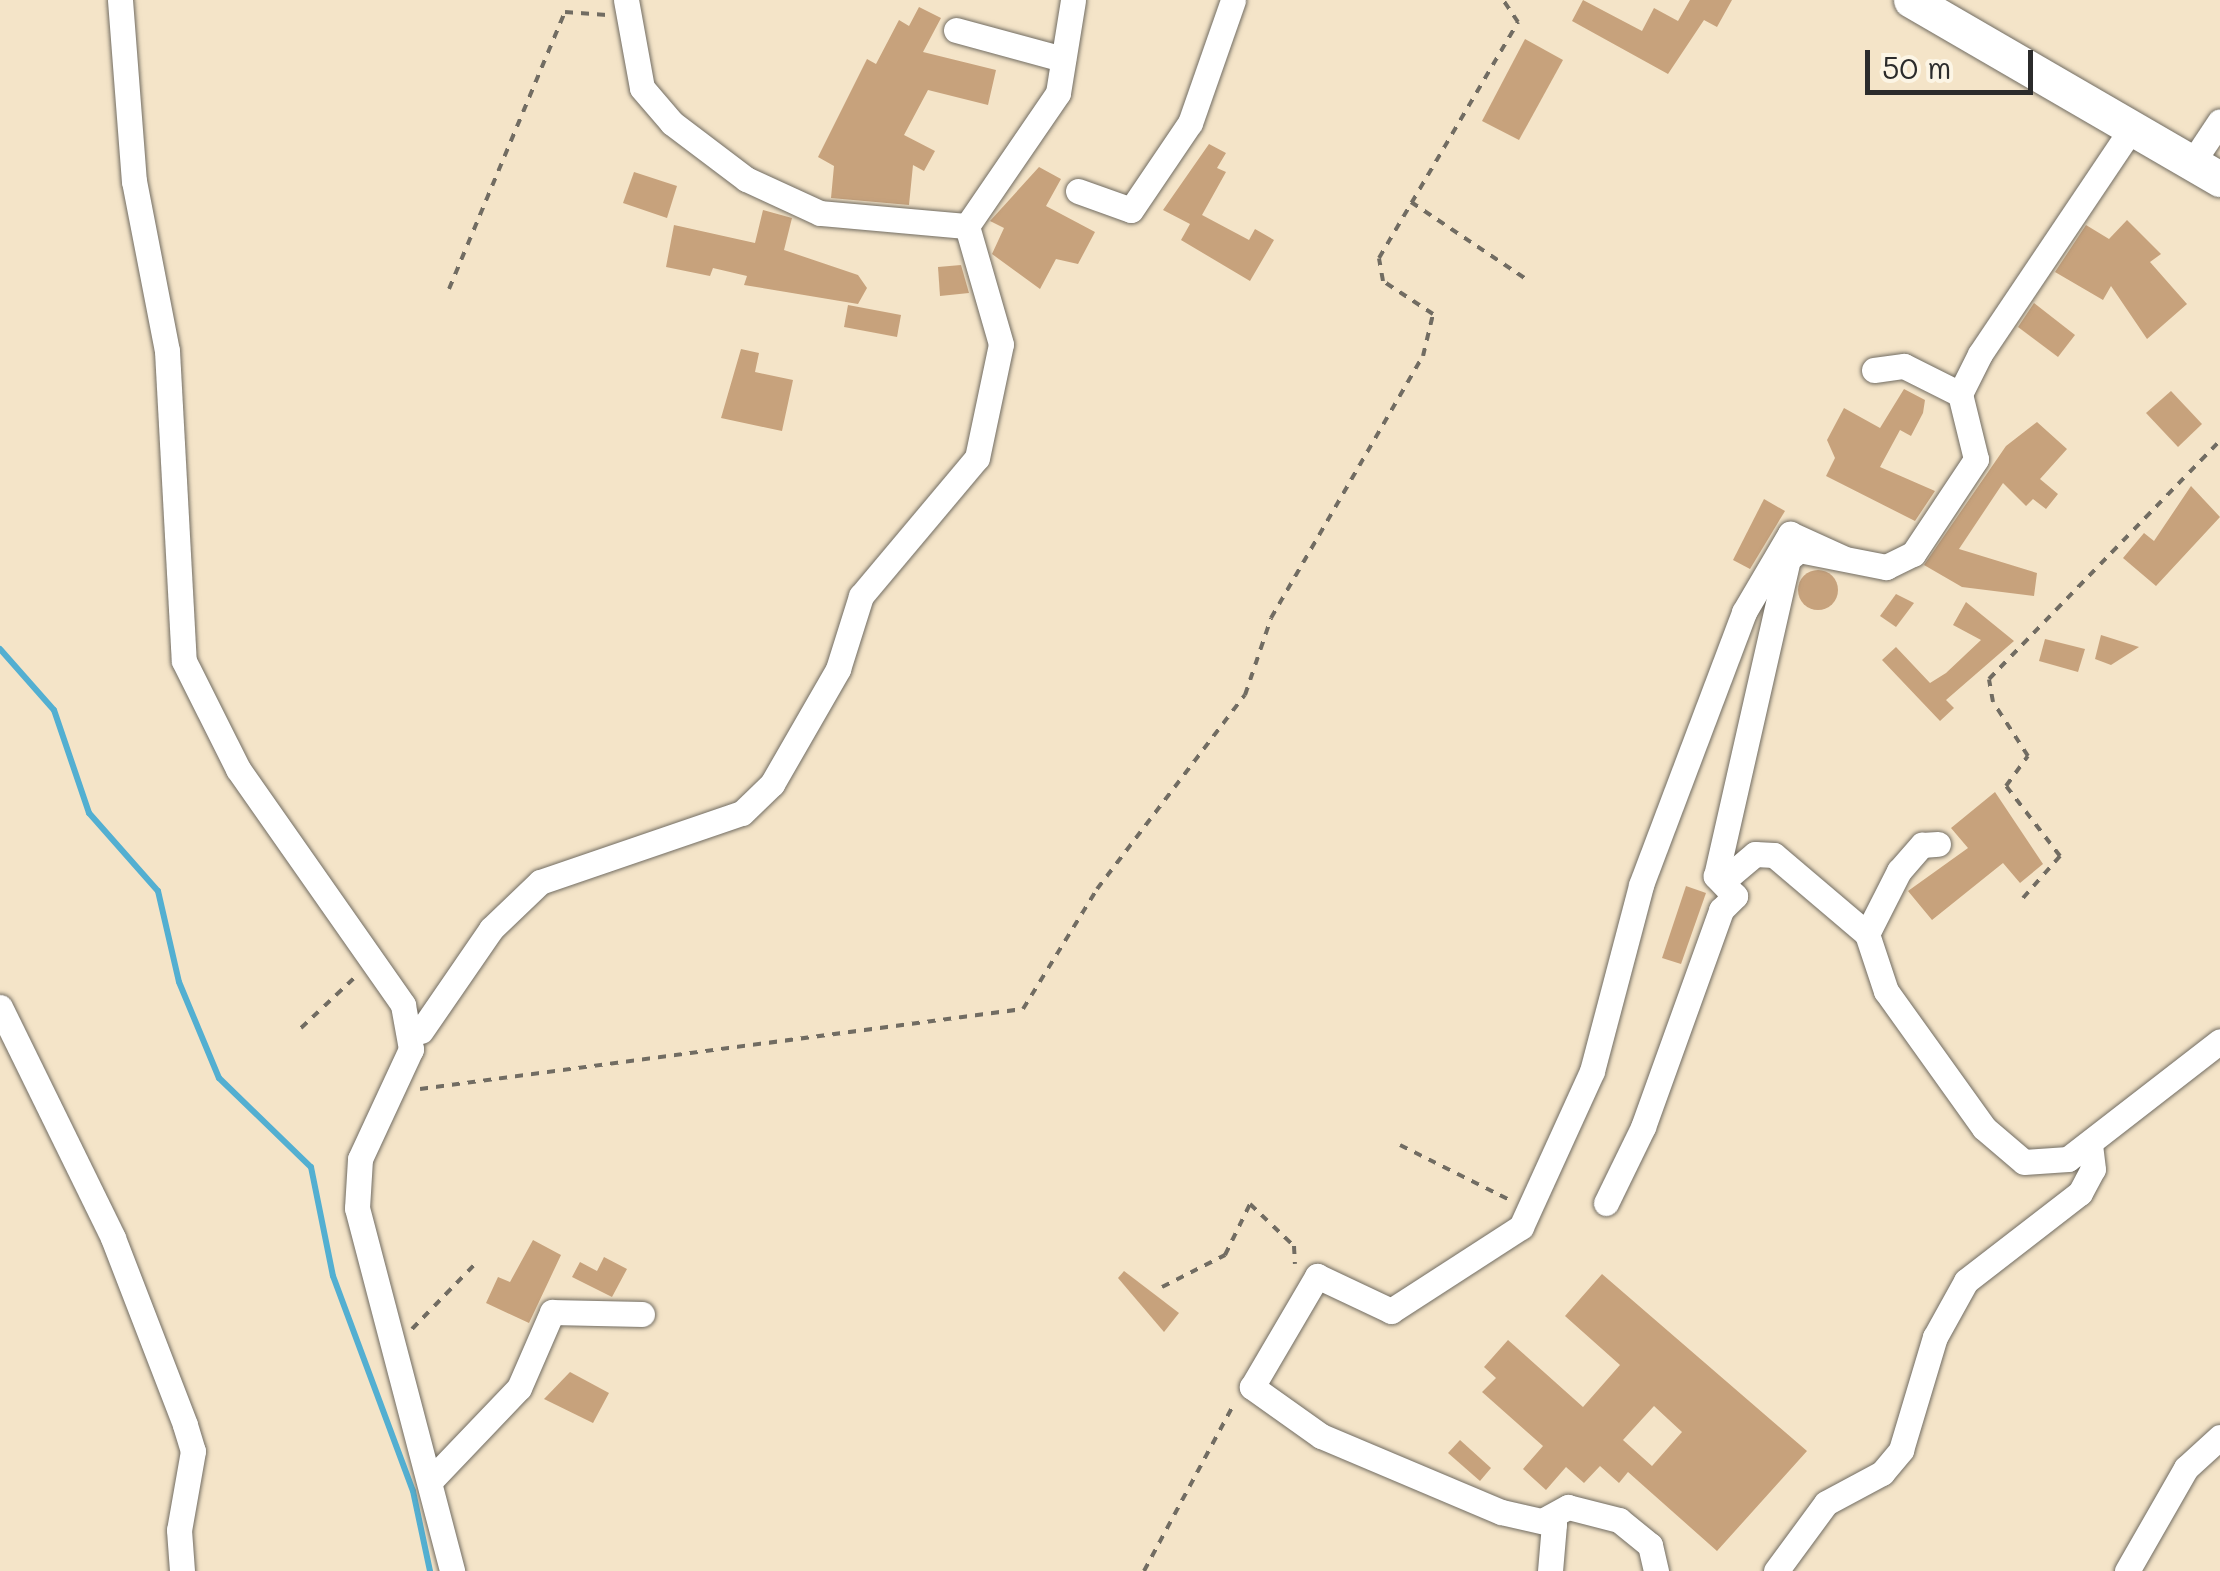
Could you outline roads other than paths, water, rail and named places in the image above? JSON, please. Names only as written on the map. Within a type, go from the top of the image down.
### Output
[{"type":"main road","points":[[1911,0],[2206,170]]},
{"type":"street","points":[[120,0],[137,201],[167,350],[184,661],[238,769],[380,965],[411,1034],[394,1092],[368,1138],[356,1184],[452,1571]]},
{"type":"street","points":[[967,226],[1052,104],[1073,0]]},
{"type":"street","points":[[1078,191],[1131,210],[1190,122],[1233,0]]},
{"type":"street","points":[[626,10],[642,88],[672,124],[746,179],[820,213],[967,226]]},
{"type":"street","points":[[956,30],[1063,59]]},
{"type":"street","points":[[2206,170],[2220,121]]},
{"type":"street","points":[[1606,1203],[1644,1127],[1722,910],[1735,896],[1716,876],[1780,574],[1793,551],[1886,567],[1912,554],[1976,459],[1960,394],[2132,128]]},
{"type":"street","points":[[421,1031],[492,929],[540,882],[742,813],[772,784],[838,669],[861,596],[978,458],[1001,344],[967,226]]},
{"type":"street","points":[[1874,370],[1904,366],[1960,394]]},
{"type":"street","points":[[1550,1571],[1554,1524],[1546,1519],[1501,1512],[1321,1436],[1252,1386],[1317,1276],[1372,1308],[1396,1310],[1509,1238],[1531,1211],[1592,1071],[1642,886],[1744,612],[1790,534],[1843,558]]},
{"type":"street","points":[[1868,934],[1899,871],[1922,845],[1938,844]]},
{"type":"street","points":[[1722,881],[1747,858],[1774,855],[1868,934],[1886,990],[2002,1148],[2043,1163],[2090,1144],[2220,1041]]},
{"type":"street","points":[[0,1007],[113,1238],[185,1424],[193,1451],[179,1530],[182,1571]]},
{"type":"street","points":[[1776,1571],[1826,1504],[1882,1473],[1901,1450],[1935,1336],[1966,1282],[2080,1193],[2092,1170],[2090,1144]]},
{"type":"street","points":[[431,1480],[520,1388],[552,1312],[642,1314]]},
{"type":"street","points":[[2126,1571],[2186,1468],[2220,1437]]},
{"type":"street","points":[[1546,1519],[1568,1506],[1619,1520],[1650,1546],[1656,1571]]},
{"type":"waterway","points":[[0,649],[54,710],[89,813],[158,891],[179,982],[219,1078],[311,1167],[333,1276],[413,1491],[430,1571]]}]
